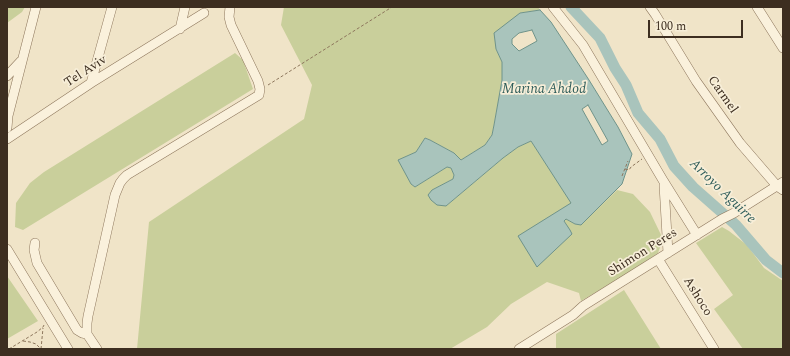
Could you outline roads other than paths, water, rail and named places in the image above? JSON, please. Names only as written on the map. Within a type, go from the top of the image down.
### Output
[{"type":"street","points":[[7,128],[7,116],[36,7]]},
{"type":"street","points":[[91,83],[112,7]]},
{"type":"street","points":[[180,29],[185,7]]},
{"type":"street","points":[[97,349],[87,334],[89,308],[115,195],[120,183],[123,179],[259,95],[260,89],[258,81],[231,24],[229,17],[230,7]]},
{"type":"street","points":[[553,7],[583,45],[697,235]]},
{"type":"street","name":"Carmel","points":[[650,7],[696,81],[736,138],[781,186]]},
{"type":"street","points":[[757,7],[783,48]]},
{"type":"street","name":"Tel Aviv","points":[[7,139],[91,83],[204,13]]},
{"type":"street","points":[[7,76],[22,60]]},
{"type":"street","points":[[664,182],[668,253]]},
{"type":"street","name":"Shimon Peres","points":[[519,349],[573,315],[583,306],[722,219],[781,186]]},
{"type":"street","points":[[35,243],[34,250],[37,263],[78,330],[87,334]]},
{"type":"street","points":[[7,249],[68,349]]},
{"type":"street","name":"Ashoco","points":[[658,259],[714,349]]},
{"type":"water","name":"Marina Ahdod","points":[[540,10],[551,22],[618,127],[632,154],[622,184],[581,225],[575,224],[566,219],[564,221],[572,234],[537,267],[518,236],[571,203],[531,141],[518,147],[503,158],[446,206],[437,205],[428,195],[432,190],[453,179],[454,175],[451,168],[447,167],[415,187],[411,184],[398,160],[416,152],[425,138],[454,153],[461,160],[485,145],[492,135],[502,80],[502,62],[496,49],[494,33],[520,13]],"holes":[[[532,30],[537,41],[519,51],[512,44],[512,39],[519,33]],[[588,105],[608,141],[602,145],[582,109]]]},
{"type":"waterway","name":"Arroyo Aguirre","points":[[571,7],[600,38],[615,68],[626,85],[638,113],[660,139],[674,166],[693,187],[736,225],[766,260],[783,273]]}]
